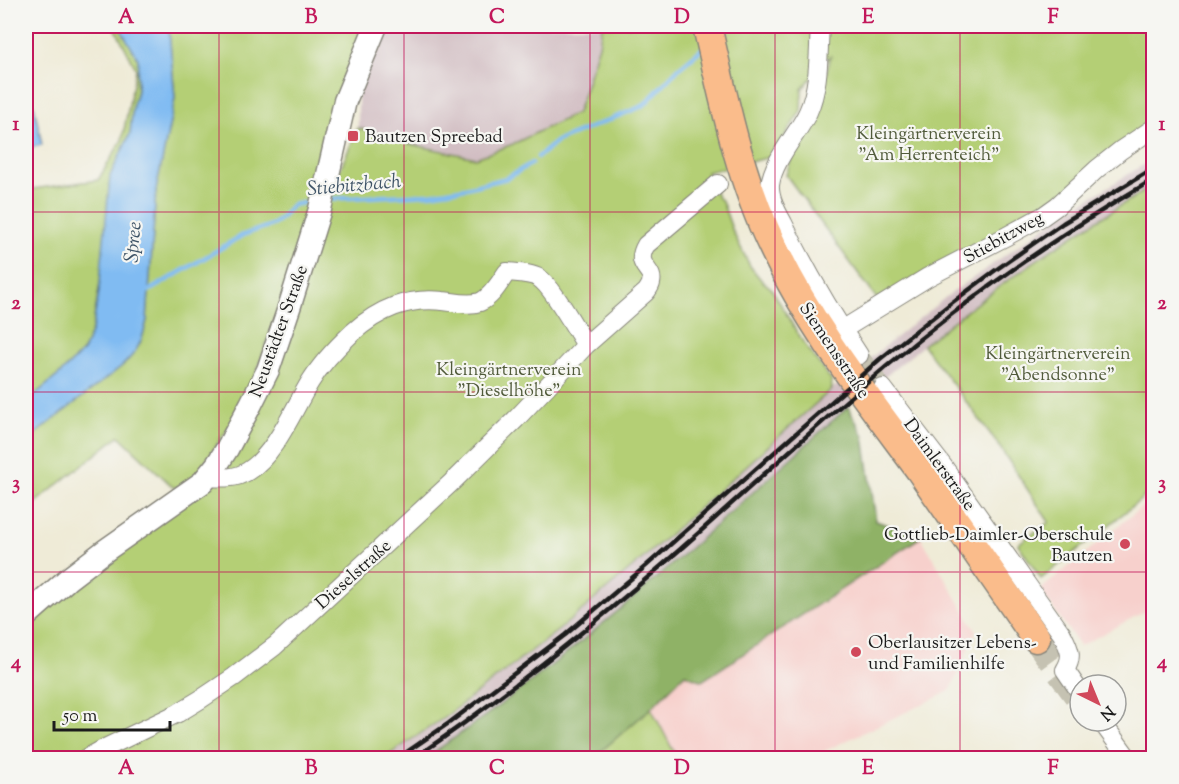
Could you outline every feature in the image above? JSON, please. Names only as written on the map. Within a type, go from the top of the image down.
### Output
[{"type":"main road","name":"Siemensstraße","points":[[707,26],[721,87],[751,194],[772,246],[797,293],[845,368],[1036,638]]},
{"type":"street","name":"Neustädter Straße","points":[[26,616],[68,579],[106,550],[197,487],[208,477],[227,449],[268,370],[322,199],[345,101],[376,26]]},
{"type":"street","points":[[820,26],[817,88],[808,113],[772,175],[770,187],[772,200],[818,291],[859,355]]},
{"type":"street","name":"Stiebitzweg","points":[[842,330],[928,277],[1044,216],[1097,169],[1154,128]]},
{"type":"street","name":"Dieselstraße","points":[[87,759],[178,713],[234,677],[275,646],[452,482],[586,345],[646,292],[651,284],[651,277],[642,262],[641,253],[646,245],[718,184]]},
{"type":"street","points":[[208,477],[239,476],[260,462],[284,429],[311,381],[335,350],[367,320],[392,307],[416,300],[462,304],[480,302],[495,290],[507,272],[532,275],[549,287],[586,345]]},
{"type":"street","name":"Daimlerstraße","points":[[883,388],[943,466],[1062,634],[1071,654],[1070,662],[1065,670],[1068,674]]},
{"type":"street","points":[[1110,733],[1128,759]]},
{"type":"shaded area","points":[[383,26],[602,26],[599,45],[577,113],[513,144],[476,158],[414,145],[358,128],[358,88]]},
{"type":"shaded area","points":[[1153,159],[1153,186],[1071,236],[959,316],[848,407],[657,578],[572,649],[465,732],[425,758],[384,758],[445,717],[561,629],[832,389],[946,297],[1059,217]]},
{"type":"shaded area","name":"Gottlieb-Daimler-Oberschule Bautzen","points":[[1153,498],[1153,607],[1080,646],[1040,590]]},
{"type":"shaded area","name":"Oberlausitzer Lebens- und Familienhilfe","points":[[921,537],[976,631],[950,691],[810,758],[677,758],[651,708],[685,674],[702,681]]},
{"type":"green space","points":[[114,26],[119,26],[138,59],[137,91],[130,134],[122,152],[92,330],[83,351],[26,402],[26,190],[98,180],[122,140],[136,69]]},
{"type":"green space","points":[[166,26],[364,26],[308,221],[246,403],[192,481],[174,488],[119,436],[26,510],[26,441],[122,366],[139,345],[145,328],[156,190],[175,98],[169,31]]},
{"type":"green space","name":"Kleingärtnerverein \"Dieselhöhe\"","points":[[602,26],[1153,26],[1153,124],[1050,207],[877,299],[786,175],[793,153],[816,114],[831,55],[802,89],[801,111],[771,157],[707,172],[750,266],[771,288],[803,342],[831,380],[832,389],[641,560],[560,629],[445,717],[384,758],[26,758],[26,626],[225,467],[331,190],[358,128],[414,145],[476,158],[513,144],[577,113],[599,45]]},
{"type":"green space","name":"Kleingärtnerverein \"Abendsonne\"","points":[[1153,186],[1153,490],[1041,579],[1018,544],[1049,522],[995,440],[923,345],[1035,261]]},
{"type":"green space","points":[[848,407],[864,436],[876,521],[921,537],[702,681],[685,674],[651,708],[593,758],[425,758],[481,719],[590,634],[694,545]]},
{"type":"green space","points":[[651,708],[677,758],[593,758]]},
{"type":"water","name":"Spree","points":[[119,26],[166,26],[169,31],[175,98],[156,190],[147,320],[139,346],[122,366],[26,441],[26,402],[83,351],[92,330],[99,292],[110,176],[130,134],[137,91],[138,59]]},
{"type":"water","points":[[26,104],[34,105],[42,145],[26,148]]},
{"type":"waterway","name":"Stiebitzbach","points":[[718,35],[730,26]]},
{"type":"waterway","name":"Stiebitzbach","points":[[538,157],[557,141],[643,106],[678,69],[703,48]]},
{"type":"waterway","name":"Stiebitzbach","points":[[328,199],[430,194],[466,188],[507,178],[532,163]]},
{"type":"waterway","name":"Stiebitzbach","points":[[145,293],[243,235],[274,224],[292,205],[314,201]]},
{"type":"tunnel","points":[[859,355],[883,388]]},
{"type":"tunnel","points":[[1036,638],[1068,682]]},
{"type":"railway","points":[[398,758],[449,723],[565,635],[880,359],[950,304],[1063,223],[1154,168]]},
{"type":"railway","points":[[414,758],[506,692],[595,622],[918,340],[1050,244],[1154,179]]},
{"type":"place","name":"Bautzen Spreebad","points":[[353,136]]},
{"type":"place","name":"Gottlieb-Daimler-Oberschule Bautzen","points":[[1125,544]]},
{"type":"place","name":"Oberlausitzer Lebens- und Familienhilfe","points":[[856,652]]},
{"type":"park label","name":"Kleingärtnerverein \"Am Herrenteich\"","points":[[929,143]]}]
